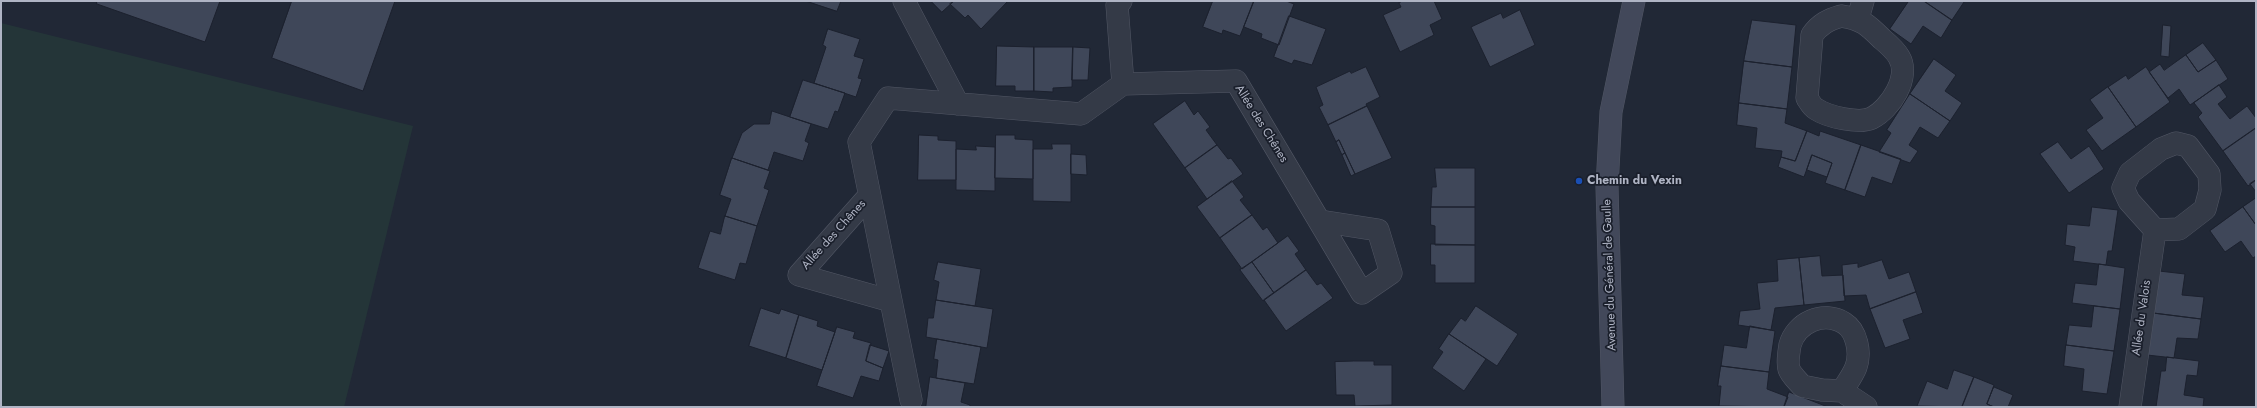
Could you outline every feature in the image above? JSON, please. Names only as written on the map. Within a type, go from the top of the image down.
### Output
[{"type":"street","points":[[904,1],[958,104]]},
{"type":"street","points":[[1121,1],[1117,5],[1123,84]]},
{"type":"street","name":"Avenue du Général de Gaulle","points":[[1614,407],[1607,187],[1610,112],[1634,1]]},
{"type":"street","points":[[1838,1],[1860,8],[1869,27],[1899,57],[1902,67],[1902,78],[1896,91],[1882,111],[1870,118],[1856,121],[1834,116],[1816,109],[1806,98],[1812,35],[1818,27],[1827,20],[1860,8]]},
{"type":"street","name":"Allée des Chênes","points":[[911,400],[859,142],[888,98],[1081,114],[1123,84],[1236,81],[1320,221]]},
{"type":"street","name":"Allée des Chênes","points":[[869,196],[799,274],[891,301]]},
{"type":"street","name":"Allée du Valois","points":[[2130,407],[2155,230]]},
{"type":"street","points":[[1842,391],[1866,407]]},
{"type":"shaded area","points":[[1,23],[413,126],[344,407],[1,407]]},
{"type":"building","points":[[97,1],[220,1],[205,42],[97,4]]},
{"type":"building","points":[[292,1],[395,1],[363,91],[272,58]]},
{"type":"building","points":[[806,1],[841,1],[837,11]]},
{"type":"building","points":[[931,1],[954,1],[942,12]]},
{"type":"building","points":[[954,1],[1008,1],[981,29],[968,15],[965,18],[950,4]]},
{"type":"building","points":[[1213,1],[1254,1],[1240,36],[1223,30],[1222,34],[1203,27]]},
{"type":"building","points":[[1254,1],[1286,1],[1294,4],[1279,45],[1261,38],[1262,34],[1244,27]]},
{"type":"building","points":[[1403,1],[1434,1],[1442,19],[1430,25],[1434,35],[1400,52],[1383,15],[1401,7],[1399,3]]},
{"type":"building","points":[[1909,1],[1924,1],[1952,20],[1941,38],[1923,26],[1911,44],[1890,29]]},
{"type":"building","points":[[1924,1],[1963,1],[1964,2],[1952,20]]},
{"type":"building","points":[[1520,10],[1535,45],[1490,67],[1471,27],[1501,13],[1503,18]]},
{"type":"building","points":[[1289,16],[1326,29],[1312,65],[1294,60],[1292,64],[1274,57]]},
{"type":"building","points":[[1752,20],[1796,25],[1792,67],[1744,61]]},
{"type":"building","points":[[2163,25],[2171,26],[2169,57],[2161,56]]},
{"type":"building","points":[[828,29],[860,39],[854,56],[864,59],[858,78],[862,79],[856,97],[814,83],[826,47],[823,45]]},
{"type":"building","points":[[2203,43],[2216,60],[2198,72],[2186,55]]},
{"type":"building","points":[[997,46],[1034,47],[1034,91],[1015,91],[1015,86],[996,86]]},
{"type":"building","points":[[1034,47],[1073,47],[1072,87],[1053,88],[1053,92],[1034,91]]},
{"type":"building","points":[[1073,47],[1090,48],[1088,80],[1072,80]]},
{"type":"building","points":[[2186,55],[2198,72],[2216,60],[2228,79],[2190,105],[2179,89],[2168,98],[2149,72],[2160,64],[2164,70]]},
{"type":"building","points":[[1934,59],[1956,75],[1945,91],[1962,103],[1950,121],[1910,94]]},
{"type":"building","points":[[1744,61],[1792,67],[1787,109],[1739,103]]},
{"type":"building","points":[[1366,67],[1380,97],[1366,104],[1367,106],[1328,125],[1319,107],[1323,105],[1316,87],[1350,71],[1351,73]]},
{"type":"building","points":[[2146,67],[2170,102],[2136,127],[2108,87],[2126,75],[2128,79]]},
{"type":"building","points":[[803,80],[845,93],[838,112],[835,111],[828,129],[790,117]]},
{"type":"building","points":[[2219,85],[2227,97],[2218,104],[2230,119],[2247,106],[2256,118],[2256,128],[2223,151],[2198,117],[2202,113],[2194,103]]},
{"type":"building","points":[[2108,87],[2136,127],[2102,151],[2086,130],[2103,118],[2090,100]]},
{"type":"building","points":[[1910,94],[1950,121],[1938,138],[1920,127],[1909,145],[1918,151],[1910,163],[1879,152],[1891,133],[1887,130]]},
{"type":"building","points":[[1185,101],[1194,115],[1198,111],[1210,127],[1206,130],[1217,145],[1185,168],[1153,124]]},
{"type":"building","points":[[1739,103],[1787,109],[1785,123],[1807,131],[1795,161],[1781,157],[1782,151],[1755,148],[1757,128],[1737,125]]},
{"type":"building","points":[[1367,106],[1392,158],[1355,174],[1339,140],[1336,142],[1328,125]]},
{"type":"building","points":[[772,111],[811,124],[805,141],[809,143],[803,161],[774,152],[768,170],[732,158],[742,133],[754,124],[769,124]]},
{"type":"building","points":[[2256,128],[2256,180],[2248,186],[2223,151]]},
{"type":"building","points":[[1807,131],[1819,136],[1820,131],[1861,145],[1845,190],[1825,183],[1832,163],[1812,155],[1804,177],[1778,167],[1781,157],[1795,161]]},
{"type":"building","points":[[919,135],[938,136],[938,140],[956,141],[956,180],[918,180]]},
{"type":"building","points":[[996,135],[1015,135],[1015,139],[1033,140],[1033,179],[995,178]]},
{"type":"building","points":[[1339,140],[1345,153],[1342,155],[1336,142]]},
{"type":"building","points":[[2058,142],[2071,159],[2089,146],[2104,169],[2069,193],[2040,154]]},
{"type":"building","points":[[1052,144],[1071,144],[1071,202],[1033,201],[1033,149],[1052,149]]},
{"type":"building","points":[[1217,145],[1228,159],[1231,158],[1243,174],[1207,199],[1185,168]]},
{"type":"building","points":[[1861,145],[1901,159],[1892,184],[1872,177],[1865,197],[1845,190]]},
{"type":"building","points":[[976,146],[995,147],[995,191],[956,190],[956,149],[976,150]]},
{"type":"building","points":[[1345,153],[1355,174],[1351,176],[1342,155]]},
{"type":"building","points":[[1071,154],[1086,155],[1087,175],[1071,174]]},
{"type":"building","points":[[1812,155],[1832,163],[1827,177],[1807,170]]},
{"type":"building","points":[[732,158],[770,171],[764,188],[769,190],[757,226],[725,216],[731,199],[720,195]]},
{"type":"building","points":[[1435,168],[1475,168],[1475,207],[1431,207],[1432,187],[1436,187]]},
{"type":"building","points":[[2256,180],[2256,192],[2250,184]]},
{"type":"building","points":[[1232,181],[1244,197],[1240,200],[1252,215],[1220,238],[1197,207]]},
{"type":"building","points":[[2256,198],[2256,225],[2243,207]]},
{"type":"building","points":[[1431,207],[1475,207],[1475,245],[1435,245],[1435,226],[1431,225]]},
{"type":"building","points":[[2092,207],[2118,210],[2112,251],[2108,251],[2106,265],[2073,261],[2075,247],[2065,245],[2067,224],[2089,226]]},
{"type":"building","points":[[2243,207],[2256,225],[2256,256],[2253,258],[2241,241],[2225,252],[2210,231]]},
{"type":"building","points":[[1252,215],[1263,230],[1267,227],[1278,243],[1242,269],[1220,238]]},
{"type":"building","points":[[725,216],[757,226],[746,264],[740,263],[735,280],[698,268],[710,231],[720,234]]},
{"type":"building","points":[[1288,236],[1299,251],[1295,254],[1306,270],[1274,293],[1252,262]]},
{"type":"building","points":[[1431,244],[1475,245],[1475,283],[1435,283],[1435,265],[1431,265]]},
{"type":"building","points":[[1820,256],[1822,276],[1843,275],[1845,301],[1804,305],[1799,258]]},
{"type":"building","points":[[1799,258],[1804,305],[1775,308],[1771,330],[1738,325],[1740,311],[1760,309],[1757,283],[1778,281],[1777,260]]},
{"type":"building","points":[[1882,260],[1889,279],[1909,272],[1916,292],[1870,309],[1866,295],[1844,296],[1842,265],[1858,263],[1858,267]]},
{"type":"building","points":[[938,262],[981,269],[975,306],[936,300],[939,282],[934,280]]},
{"type":"building","points":[[1252,262],[1274,293],[1263,301],[1240,270]]},
{"type":"building","points":[[2099,264],[2125,268],[2120,309],[2072,303],[2075,283],[2096,285]]},
{"type":"building","points":[[1306,270],[1317,285],[1321,283],[1333,298],[1286,331],[1264,300]]},
{"type":"building","points":[[2159,271],[2185,274],[2182,295],[2204,297],[2201,319],[2153,313]]},
{"type":"building","points":[[1916,292],[1923,313],[1903,320],[1910,339],[1885,348],[1870,309]]},
{"type":"building","points":[[936,300],[993,309],[987,348],[926,337],[928,318],[933,318]]},
{"type":"building","points":[[1476,306],[1518,334],[1497,366],[1449,334],[1461,318],[1465,321]]},
{"type":"building","points":[[2094,306],[2120,309],[2114,351],[2066,345],[2069,325],[2091,327]]},
{"type":"building","points":[[761,308],[779,314],[781,309],[799,315],[786,358],[749,346]]},
{"type":"building","points":[[2153,313],[2201,319],[2198,339],[2177,338],[2174,358],[2147,355]]},
{"type":"building","points":[[799,315],[818,321],[817,326],[835,332],[822,370],[786,358]]},
{"type":"building","points":[[1750,326],[1775,331],[1769,372],[1721,366],[1724,345],[1746,348]]},
{"type":"building","points":[[837,327],[855,332],[853,338],[871,343],[866,361],[883,368],[879,381],[861,376],[853,398],[817,386]]},
{"type":"building","points":[[1449,334],[1486,359],[1464,391],[1432,368],[1443,352],[1439,349]]},
{"type":"building","points":[[937,339],[981,347],[974,384],[936,378],[938,360],[934,359]]},
{"type":"building","points":[[870,345],[889,351],[883,368],[866,361]]},
{"type":"building","points":[[2066,345],[2114,351],[2107,394],[2082,391],[2084,369],[2064,366]]},
{"type":"building","points":[[2167,357],[2199,361],[2197,376],[2187,375],[2184,395],[2204,398],[2203,407],[2156,407],[2161,371],[2165,371]]},
{"type":"building","points":[[1374,361],[1374,365],[1392,365],[1392,405],[1355,406],[1354,395],[1336,395],[1335,362]]},
{"type":"building","points":[[1721,366],[1769,372],[1767,389],[1788,397],[1784,407],[1719,406],[1721,386],[1718,386]]},
{"type":"building","points":[[1954,370],[1974,377],[1962,407],[1917,406],[1927,381],[1947,389]]},
{"type":"building","points":[[930,377],[965,383],[961,402],[970,405],[970,407],[926,407]]},
{"type":"building","points":[[1974,377],[1994,385],[1987,404],[1994,407],[1962,407]]},
{"type":"building","points":[[1994,387],[2013,395],[2008,407],[1994,407],[1987,404]]},
{"type":"building","points":[[1789,392],[1828,407],[1784,407]]},
{"type":"place","name":"Chemin du Vexin","points":[[1579,181]]}]
